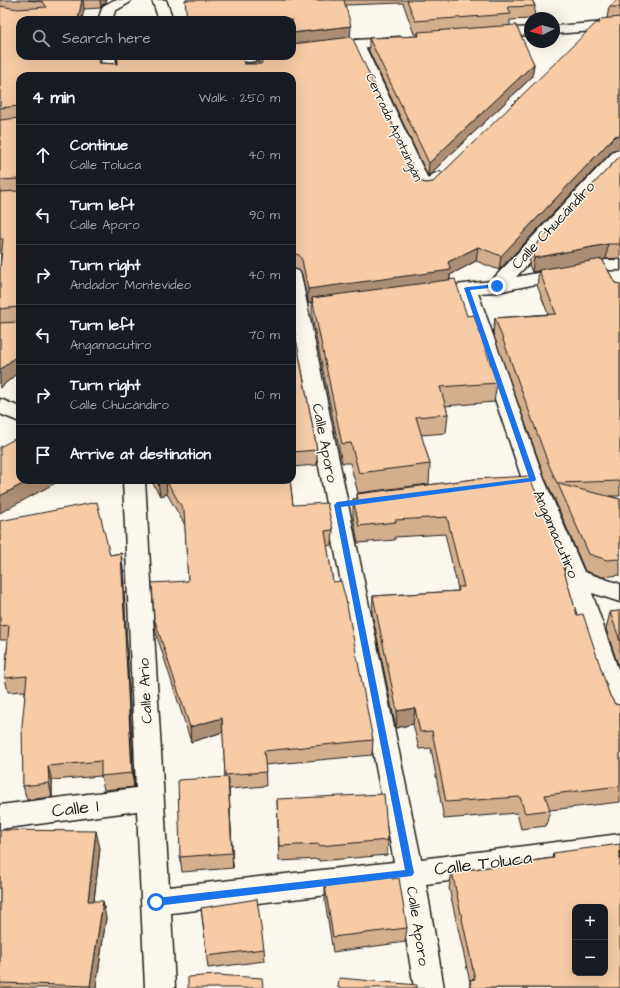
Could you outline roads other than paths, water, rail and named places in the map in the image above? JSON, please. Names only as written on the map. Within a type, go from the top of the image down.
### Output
[{"type":"street","points":[[106,16],[108,9],[124,0]]},
{"type":"street","points":[[159,0],[165,16]]},
{"type":"street","points":[[560,30],[620,25]]},
{"type":"street","points":[[577,43],[594,27]]},
{"type":"street","points":[[475,35],[524,31]]},
{"type":"street","points":[[296,52],[357,44],[412,40]]},
{"type":"street","name":"Cerrada Apatzingán","points":[[357,44],[425,191],[448,169]]},
{"type":"street","points":[[108,60],[110,72]]},
{"type":"street","name":"Calle Chucándiro","points":[[497,286],[620,155]]},
{"type":"street","points":[[437,293],[613,270]]},
{"type":"street","name":"Angamacutiro","points":[[467,288],[533,479],[575,578],[620,712]]},
{"type":"street","name":"Calle Aporo","points":[[296,290],[302,312],[337,505],[410,873],[428,988]]},
{"type":"street","points":[[0,406],[16,412]]},
{"type":"street","points":[[509,482],[533,479]]},
{"type":"street","name":"Calle Ario","points":[[134,484],[160,988]]},
{"type":"street","points":[[337,505],[361,502]]},
{"type":"street","points":[[575,578],[620,592]]},
{"type":"street","name":"Calle 1","points":[[0,817],[150,798]]},
{"type":"street","name":"Calle Toluca","points":[[156,902],[410,873],[620,846]]}]
